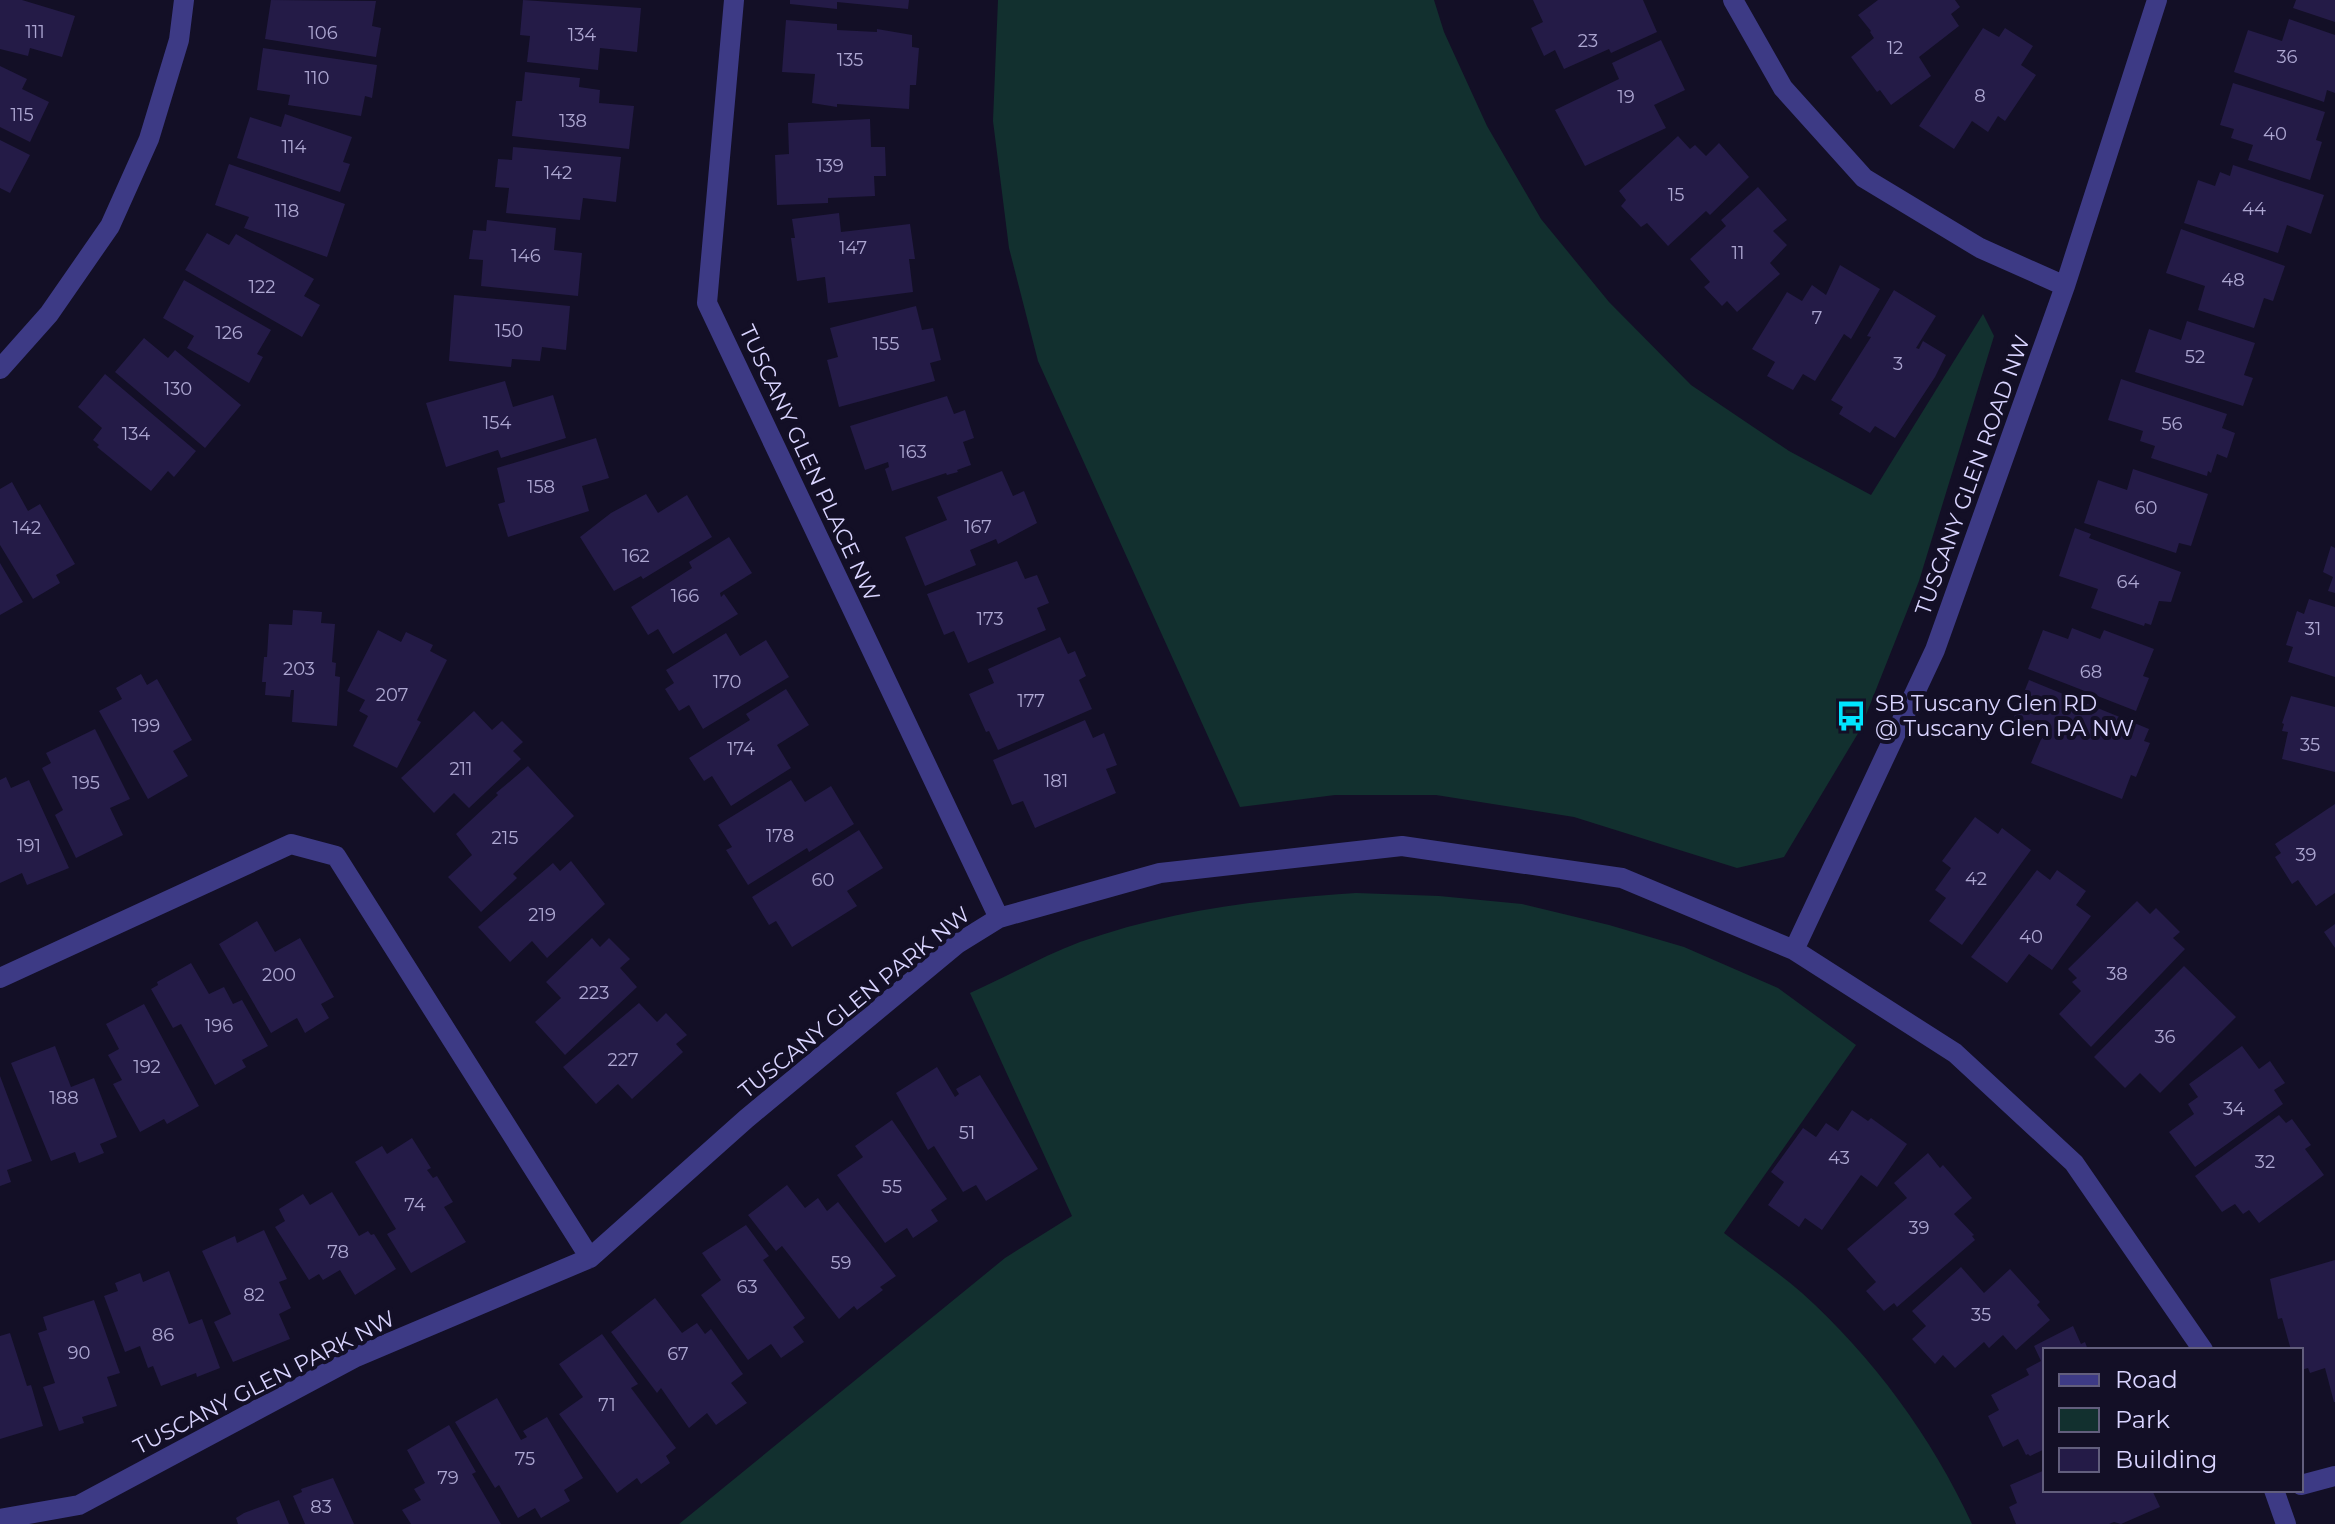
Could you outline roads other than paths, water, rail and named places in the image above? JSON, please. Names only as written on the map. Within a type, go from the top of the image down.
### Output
[{"type":"street","points":[[0,369],[49,314],[110,226],[149,139],[179,40],[184,0]]},
{"type":"street","name":"TUSCANY GLEN PLACE NW","points":[[734,0],[707,303],[999,918]]},
{"type":"street","points":[[1733,0],[1783,88],[1864,178],[1980,248],[2065,286]]},
{"type":"street","name":"TUSCANY GLEN ROAD NW","points":[[1794,950],[1935,650],[2065,286],[2157,0]]},
{"type":"street","points":[[0,978],[291,844],[336,856],[590,1258]]},
{"type":"street","name":"TUSCANY GLEN PARK NW","points":[[0,1519],[79,1505],[356,1357],[590,1258],[746,1119],[957,944],[999,918],[1160,873],[1402,846],[1622,878],[1794,950],[1955,1053],[2074,1163],[2202,1348]]},
{"type":"street","points":[[2303,1484],[2335,1476]]},
{"type":"street","points":[[2277,1492],[2286,1524]]},
{"type":"place","name":"SB Tuscany Glen RD @ Tuscany Glen PA NW","points":[[1851,716]]}]
